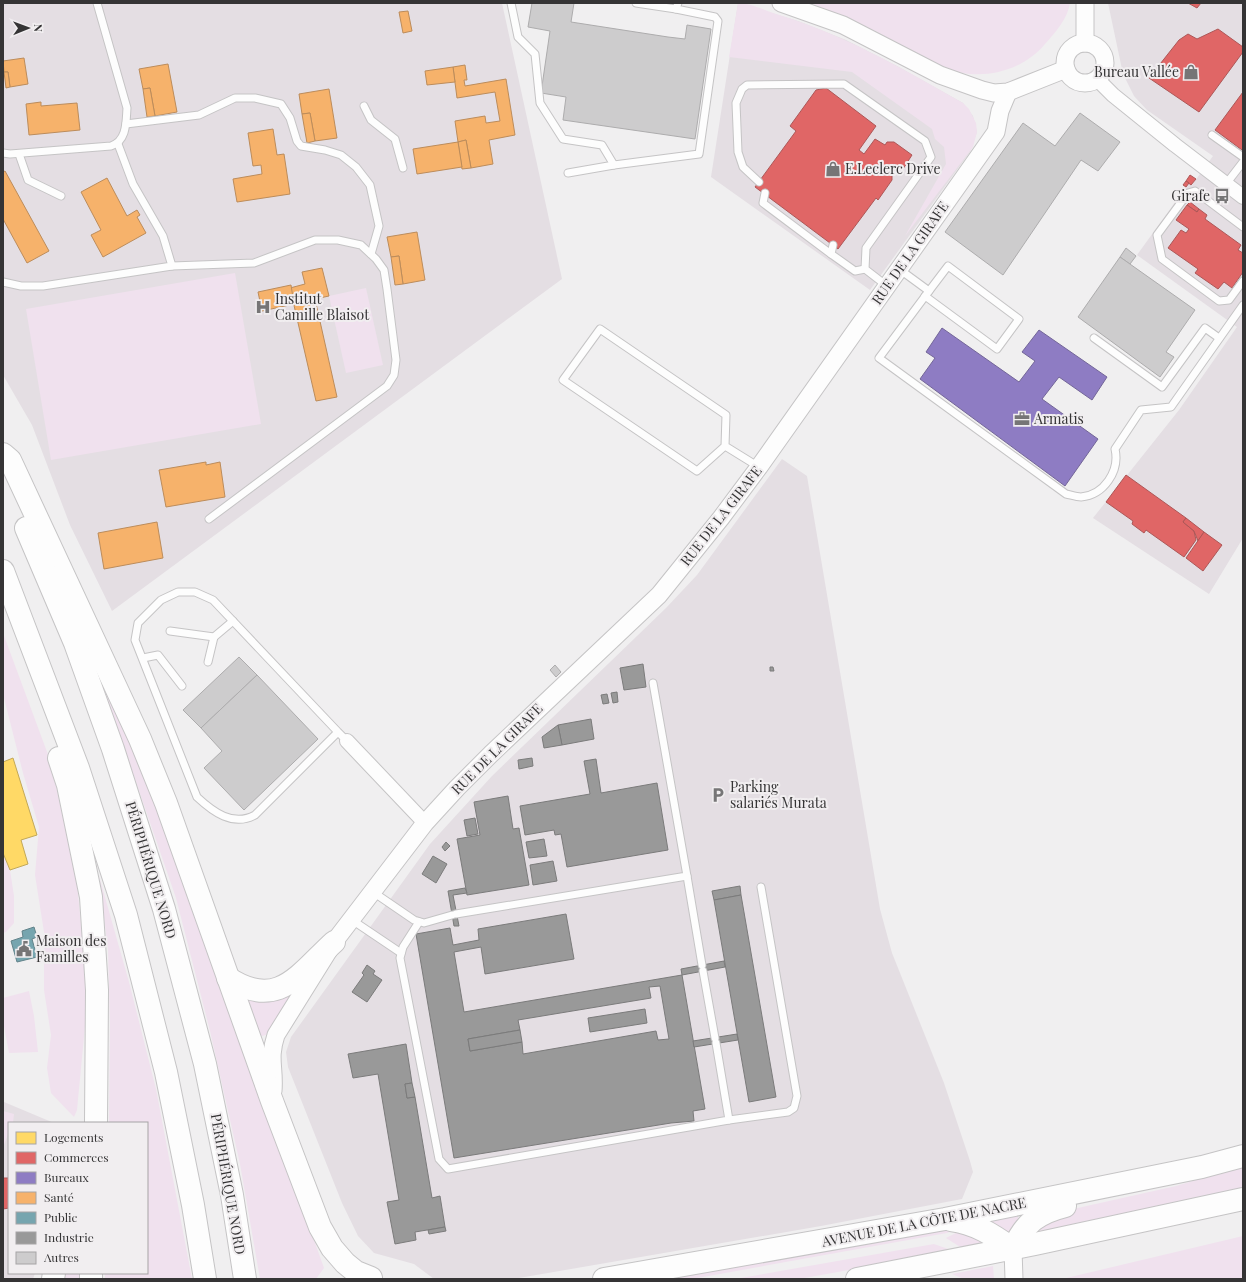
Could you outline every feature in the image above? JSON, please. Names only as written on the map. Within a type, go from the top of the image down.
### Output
[{"type":"main road","points":[[3,454],[10,460],[140,739],[166,803],[272,1101],[324,1234],[332,1248],[345,1263],[356,1272],[374,1279]]},
{"type":"main road","name":"PÉRIPHÉRIQUE NORD","points":[[3,477],[75,643],[113,749],[164,909],[205,1064],[232,1194],[245,1279]]},
{"type":"main road","points":[[3,571],[78,768],[126,915],[166,1072],[193,1205],[206,1279]]},
{"type":"main road","points":[[23,621],[42,703],[68,785],[91,897],[97,990],[96,1122]]},
{"type":"main road","points":[[228,978],[258,992],[270,991],[291,983],[334,942]]},
{"type":"main road","points":[[90,1122],[97,1093]]},
{"type":"main road","name":"AVENUE DE LA CÔTE DE NACRE","points":[[604,1279],[945,1219],[1202,1167],[1243,1156]]},
{"type":"main road","points":[[1013,1249],[1018,1238],[1029,1223],[1049,1210],[1162,1185],[1202,1167]]},
{"type":"main road","points":[[857,1279],[1013,1249],[1243,1199]]},
{"type":"main road","points":[[945,1219],[966,1222],[978,1227],[1013,1249]]},
{"type":"street","points":[[781,3],[843,25],[940,75],[982,90],[1008,92],[1066,68]]},
{"type":"street","points":[[1085,3],[1085,43]]},
{"type":"street","points":[[1085,43],[1096,47],[1104,56],[1104,69],[1097,79],[1092,82],[1079,82],[1069,74],[1066,68],[1065,62],[1071,48],[1085,43]]},
{"type":"street","points":[[1097,79],[1114,95],[1243,196]]},
{"type":"street","name":"RUE DE LA GIRAFE","points":[[272,1101],[274,1076],[271,1062],[271,1049],[276,1035],[334,942],[425,823],[490,754],[659,595],[724,515],[996,132],[1000,111],[1008,92]]},
{"type":"street","points":[[342,737],[425,823]]},
{"type":"street","points":[[1013,1249],[1014,1279]]},
{"type":"lane","points":[[3,153],[19,154],[111,146],[118,144],[122,138],[126,124],[127,108],[97,3]]},
{"type":"lane","points":[[511,3],[518,37],[535,54],[540,103],[562,139],[602,145],[614,165]]},
{"type":"lane","points":[[568,173],[614,165],[698,154],[718,21],[716,17],[677,6],[636,3]]},
{"type":"lane","points":[[759,182],[743,167],[738,152],[736,103],[742,89],[747,85],[844,84],[925,142],[931,157],[866,248],[865,269]]},
{"type":"lane","points":[[126,124],[199,115],[235,98],[255,98],[281,104],[290,118],[297,141],[301,146],[325,150],[341,155],[356,167],[370,185],[379,226],[372,254]]},
{"type":"lane","points":[[364,106],[371,120],[395,139],[403,168]]},
{"type":"lane","points":[[1212,135],[1243,157]]},
{"type":"lane","points":[[118,144],[134,184],[163,236],[172,266]]},
{"type":"lane","points":[[19,154],[28,180],[61,196]]},
{"type":"lane","points":[[1226,184],[1243,162]]},
{"type":"lane","points":[[1243,227],[1195,192],[1188,193],[1157,235],[1162,259],[1219,301],[1229,300],[1243,281]]},
{"type":"lane","points":[[765,193],[763,203],[855,271],[865,269],[887,286]]},
{"type":"lane","points":[[3,282],[21,286],[44,286],[172,266],[254,263],[315,240],[338,240],[360,245],[372,254],[384,270],[396,360],[394,375],[387,386],[209,520]]},
{"type":"lane","points":[[832,254],[833,245]]},
{"type":"lane","points":[[899,269],[927,293],[997,349],[1019,319],[948,266],[927,293],[879,358],[1066,494],[1080,497],[1099,491],[1114,471],[1117,458],[1115,449],[1141,410],[1171,408],[1243,305]]},
{"type":"lane","points":[[1094,338],[1162,387],[1205,328],[1219,338]]},
{"type":"lane","points":[[600,329],[726,415],[725,446],[697,471],[563,380],[600,329]]},
{"type":"lane","points":[[725,446],[759,467]]},
{"type":"lane","points":[[178,592],[195,592],[213,600],[342,737],[255,815],[246,820],[233,820],[212,811],[197,797],[143,658],[135,640],[138,623],[161,600],[178,592]]},
{"type":"lane","points":[[208,662],[214,638],[233,621]]},
{"type":"lane","points":[[170,632],[214,638]]},
{"type":"lane","points":[[143,658],[158,655],[182,686]]},
{"type":"lane","points":[[653,683],[688,876],[729,1120]]},
{"type":"lane","points":[[372,892],[414,920],[424,923],[454,914],[688,876]]},
{"type":"lane","points":[[419,922],[403,947],[400,958],[438,1159],[448,1169],[729,1120],[788,1112],[794,1108],[797,1096],[761,887]]},
{"type":"lane","points":[[351,919],[401,953]]},
{"type":"shaded area","name":"Institut Camille Blaisot","points":[[3,3],[502,3],[562,279],[112,611],[70,525],[32,425],[3,375]]},
{"type":"shaded area","points":[[738,3],[798,21],[846,40],[897,66],[963,103],[973,116],[977,132],[970,152],[870,290],[711,177]]},
{"type":"shaded area","points":[[738,3],[751,5],[798,21],[871,52],[963,103],[969,109],[976,123],[977,132],[973,147],[905,236],[946,164],[944,147],[935,139],[932,129],[852,72],[729,57]]},
{"type":"shaded area","points":[[811,3],[1070,3],[1067,14],[1049,40],[1035,54],[1024,62],[999,72],[972,74],[945,68],[927,60],[875,31]]},
{"type":"shaded area","points":[[1108,3],[1243,3],[1243,538],[1209,594],[1093,518],[1179,410],[1237,327],[1137,255],[1189,183],[1192,185],[1213,156],[1147,110],[1134,96],[1123,74]]},
{"type":"shaded area","points":[[235,273],[261,424],[51,460],[26,309]]},
{"type":"shaded area","points":[[366,288],[383,365],[346,373],[329,296]]},
{"type":"shaded area","points":[[782,459],[807,476],[880,909],[892,953],[944,1083],[970,1161],[973,1172],[962,1199],[821,1226],[513,1279],[434,1279],[414,1264],[374,1253],[358,1236],[342,1203],[288,1067],[286,1052],[291,1037],[430,844],[492,776],[666,608],[697,575]]},
{"type":"shaded area","points":[[3,633],[50,760],[76,874],[88,995],[77,1110],[74,1117],[51,1093],[47,1068],[51,1035],[44,990],[44,932],[35,875],[39,827],[23,773],[3,694]]},
{"type":"shaded area","points":[[104,689],[108,689],[176,854],[324,1268],[316,1279],[260,1279],[240,1164],[210,1031],[176,898]]},
{"type":"shaded area","points":[[3,853],[10,870],[14,896],[14,923],[6,932],[3,933]]},
{"type":"shaded area","points":[[99,876],[129,982],[156,1089],[192,1279],[105,1279],[105,1274],[148,1274],[148,1122],[109,1122],[110,1024],[108,950]]},
{"type":"shaded area","points":[[296,987],[266,1035],[262,1036],[258,1032],[245,996]]},
{"type":"shaded area","points":[[29,991],[34,1016],[38,1052],[9,1053],[3,1021],[3,998]]},
{"type":"shaded area","points":[[4,1102],[52,1122],[8,1122],[8,1274],[35,1274],[33,1279],[3,1279]]},
{"type":"shaded area","points":[[3,1111],[14,1114],[13,1122],[8,1122],[8,1134],[3,1147]]},
{"type":"shaded area","points":[[1243,1166],[1243,1191],[1037,1236],[1034,1223],[1051,1214],[1176,1186]]},
{"type":"shaded area","points":[[1017,1211],[1019,1225],[1007,1236],[981,1219]]},
{"type":"shaded area","points":[[938,1228],[956,1229],[947,1233],[692,1279],[650,1279]]},
{"type":"shaded area","points":[[964,1229],[988,1246],[965,1250],[946,1238]]},
{"type":"shaded area","points":[[1243,1236],[1243,1279],[1062,1279]]},
{"type":"shaded area","points":[[934,1244],[954,1251],[799,1279],[735,1279]]},
{"type":"shaded area","points":[[993,1266],[994,1279],[964,1279],[952,1274]]},
{"type":"shaded area","points":[[65,1274],[81,1274],[81,1279],[63,1279]]},
{"type":"building: Logements","points":[[13,758],[37,835],[21,840],[28,864],[10,870],[3,853],[3,762]]},
{"type":"building: Commerces","points":[[1188,3],[1201,3],[1197,8]]},
{"type":"building: Commerces","name":"Bureau Vallée","points":[[1218,29],[1243,47],[1243,52],[1199,112],[1149,78],[1179,40],[1188,34],[1197,39]]},
{"type":"building: Commerces","name":"E.Leclerc Drive","points":[[826,88],[876,126],[859,150],[864,154],[875,139],[885,145],[887,142],[894,142],[912,155],[903,169],[894,170],[892,180],[878,200],[876,198],[838,249],[755,187],[796,131],[790,126],[816,90]]},
{"type":"building: Commerces","points":[[1243,92],[1243,148],[1242,150],[1215,130]]},
{"type":"building: Commerces","points":[[1190,175],[1196,179],[1191,185],[1186,181]]},
{"type":"building: Commerces","points":[[1186,181],[1189,183],[1186,187],[1183,185]]},
{"type":"building: Commerces","points":[[1190,202],[1199,209],[1197,212],[1187,205]]},
{"type":"building: Commerces","points":[[1187,205],[1197,212],[1199,209],[1207,215],[1205,219],[1241,245],[1238,250],[1243,253],[1243,272],[1232,288],[1224,282],[1218,289],[1195,273],[1198,269],[1168,248],[1181,230],[1186,233],[1189,229],[1176,220]]},
{"type":"building: Commerces","points":[[1126,475],[1186,518],[1183,522],[1194,531],[1196,540],[1184,557],[1146,530],[1144,533],[1132,524],[1133,521],[1106,502]]},
{"type":"building: Commerces","points":[[1186,518],[1204,532],[1198,541],[1194,531],[1183,522]]},
{"type":"building: Commerces","points":[[1204,532],[1222,545],[1203,571],[1186,558]]},
{"type":"building: Commerces","points":[[3,1178],[8,1178],[8,1208],[3,1209]]},
{"type":"building: Bureaux","name":"Armatis","points":[[942,328],[1019,382],[1035,361],[1022,352],[1039,330],[1107,377],[1092,400],[1059,377],[1042,399],[1098,439],[1065,486],[920,379],[935,358],[926,352]]},
{"type":"building: Santé","points":[[408,11],[412,31],[403,33],[399,12]]},
{"type":"building: Santé","points":[[24,58],[28,84],[10,87],[8,72],[4,72],[3,61]]},
{"type":"building: Santé","points":[[168,64],[177,112],[155,116],[150,88],[143,89],[139,69]]},
{"type":"building: Santé","points":[[465,65],[467,80],[464,80],[465,86],[506,79],[515,135],[489,140],[493,164],[471,168],[466,140],[458,142],[455,121],[485,116],[486,123],[500,121],[495,92],[457,98],[453,67]]},
{"type":"building: Santé","points":[[453,67],[455,82],[427,85],[425,71]]},
{"type":"building: Santé","points":[[4,72],[8,72],[10,87],[6,88]]},
{"type":"building: Santé","points":[[150,88],[155,116],[147,117],[143,89]]},
{"type":"building: Santé","points":[[329,89],[337,138],[315,141],[310,113],[302,114],[299,94]]},
{"type":"building: Santé","points":[[41,102],[41,106],[77,103],[80,130],[29,135],[26,104]]},
{"type":"building: Santé","points":[[310,113],[315,141],[307,143],[302,114]]},
{"type":"building: Santé","points":[[273,129],[277,155],[284,154],[290,194],[237,202],[233,179],[262,174],[261,165],[253,166],[248,133]]},
{"type":"building: Santé","points":[[466,140],[471,168],[462,169],[458,142]]},
{"type":"building: Santé","points":[[458,142],[462,167],[417,174],[413,149]]},
{"type":"building: Santé","points":[[5,171],[49,251],[27,263],[3,219],[3,172]]},
{"type":"building: Santé","points":[[107,178],[127,216],[137,210],[140,215],[137,217],[146,233],[103,257],[91,235],[101,230],[81,192]]},
{"type":"building: Santé","points":[[417,232],[425,280],[403,284],[399,256],[391,257],[387,237]]},
{"type":"building: Santé","points":[[399,256],[403,284],[395,285],[391,257]]},
{"type":"building: Santé","points":[[322,268],[329,296],[315,299],[337,397],[316,401],[290,288],[305,284],[302,272]]},
{"type":"building: Santé","points":[[291,285],[294,304],[262,311],[258,292]]},
{"type":"building: Santé","points":[[206,462],[206,465],[220,462],[225,497],[166,507],[159,470]]},
{"type":"building: Santé","points":[[157,522],[163,558],[104,569],[98,533]]},
{"type":"building: Public","name":"Maison des Familles","points":[[34,927],[37,937],[32,939],[37,957],[17,962],[11,941],[23,937],[22,931]]},
{"type":"building: Industrie","points":[[643,664],[646,687],[624,690],[620,668]]},
{"type":"building: Industrie","points":[[770,667],[773,667],[774,671],[770,671]]},
{"type":"building: Industrie","points":[[617,692],[618,702],[613,703],[611,693]]},
{"type":"building: Industrie","points":[[607,694],[609,703],[603,704],[601,695]]},
{"type":"building: Industrie","points":[[591,719],[594,739],[562,745],[558,725]]},
{"type":"building: Industrie","points":[[558,725],[562,745],[544,748],[542,737]]},
{"type":"building: Industrie","points":[[532,758],[533,766],[519,769],[518,760]]},
{"type":"building: Industrie","points":[[596,759],[601,793],[657,783],[668,850],[567,867],[561,834],[555,835],[554,830],[525,835],[520,806],[590,794],[584,761]]},
{"type":"building: Industrie","points":[[508,796],[513,829],[519,828],[529,885],[467,895],[457,839],[480,835],[474,802]]},
{"type":"building: Industrie","points":[[475,818],[478,834],[467,836],[464,820]]},
{"type":"building: Industrie","points":[[544,839],[547,856],[529,858],[526,842]]},
{"type":"building: Industrie","points":[[446,842],[450,846],[445,851],[442,847]]},
{"type":"building: Industrie","points":[[433,856],[447,864],[436,883],[422,874]]},
{"type":"building: Industrie","points":[[553,861],[557,881],[533,885],[530,865]]},
{"type":"building: Industrie","points":[[740,886],[741,895],[714,900],[712,891]]},
{"type":"building: Industrie","points":[[465,888],[467,893],[453,895],[459,926],[454,926],[448,891]]},
{"type":"building: Industrie","points":[[741,895],[776,1097],[749,1102],[714,900]]},
{"type":"building: Industrie","points":[[566,914],[574,959],[485,974],[481,947],[454,952],[464,1012],[682,975],[705,1109],[693,1111],[694,1121],[671,1123],[454,1158],[416,934],[450,928],[453,945],[479,940],[478,929]],"holes":[[[660,986],[669,1039],[658,1040],[656,1031],[523,1054],[522,1042],[470,1051],[468,1039],[520,1030],[518,1020],[651,998],[649,987]]]},
{"type":"building: Industrie","points":[[724,961],[725,967],[682,975],[681,969]]},
{"type":"building: Industrie","points":[[367,965],[375,971],[373,974],[382,980],[367,1002],[352,992],[364,975],[362,973]]},
{"type":"building: Industrie","points":[[645,1009],[647,1023],[590,1032],[588,1018]]},
{"type":"building: Industrie","points":[[520,1030],[522,1042],[470,1051],[468,1039]]},
{"type":"building: Industrie","points":[[737,1034],[738,1040],[694,1047],[693,1041]]},
{"type":"building: Industrie","points":[[406,1044],[412,1083],[405,1084],[407,1098],[415,1097],[432,1198],[440,1196],[445,1227],[415,1232],[416,1240],[395,1244],[387,1202],[399,1200],[378,1074],[353,1078],[348,1054]]},
{"type":"building: Industrie","points":[[412,1083],[415,1097],[407,1098],[405,1084]]},
{"type":"building: Industrie","points":[[445,1227],[446,1231],[429,1234],[428,1230]]},
{"type":"building: Autres","points":[[532,3],[574,3],[571,22],[668,37],[685,39],[687,25],[711,29],[695,139],[563,120],[566,97],[541,93],[550,31],[528,27]]},
{"type":"building: Autres","points":[[1080,113],[1120,142],[1098,171],[1081,160],[1003,275],[945,232],[1023,123],[1055,146]]},
{"type":"building: Autres","points":[[1126,248],[1136,256],[1130,264],[1120,257]]},
{"type":"building: Autres","points":[[1120,257],[1195,310],[1166,352],[1174,357],[1160,377],[1078,317]]},
{"type":"building: Autres","points":[[239,657],[257,675],[201,728],[183,710]]},
{"type":"building: Autres","points":[[555,665],[561,672],[556,677],[550,670]]},
{"type":"building: Autres","points":[[257,675],[318,739],[244,810],[204,768],[222,751],[201,728]]},
{"type":"place","name":"Bureau Vallée","points":[[1191,72]]},
{"type":"place","name":"E.Leclerc Drive","points":[[833,169]]},
{"type":"place","name":"Girafe","points":[[1222,196]]},
{"type":"place","name":"Institut Camille Blaisot","points":[[263,307]]},
{"type":"place","name":"Armatis","points":[[1022,419]]},
{"type":"place","name":"Parking salariés Murata","points":[[718,795]]},
{"type":"place","name":"Maison des Familles","points":[[24,949]]}]
